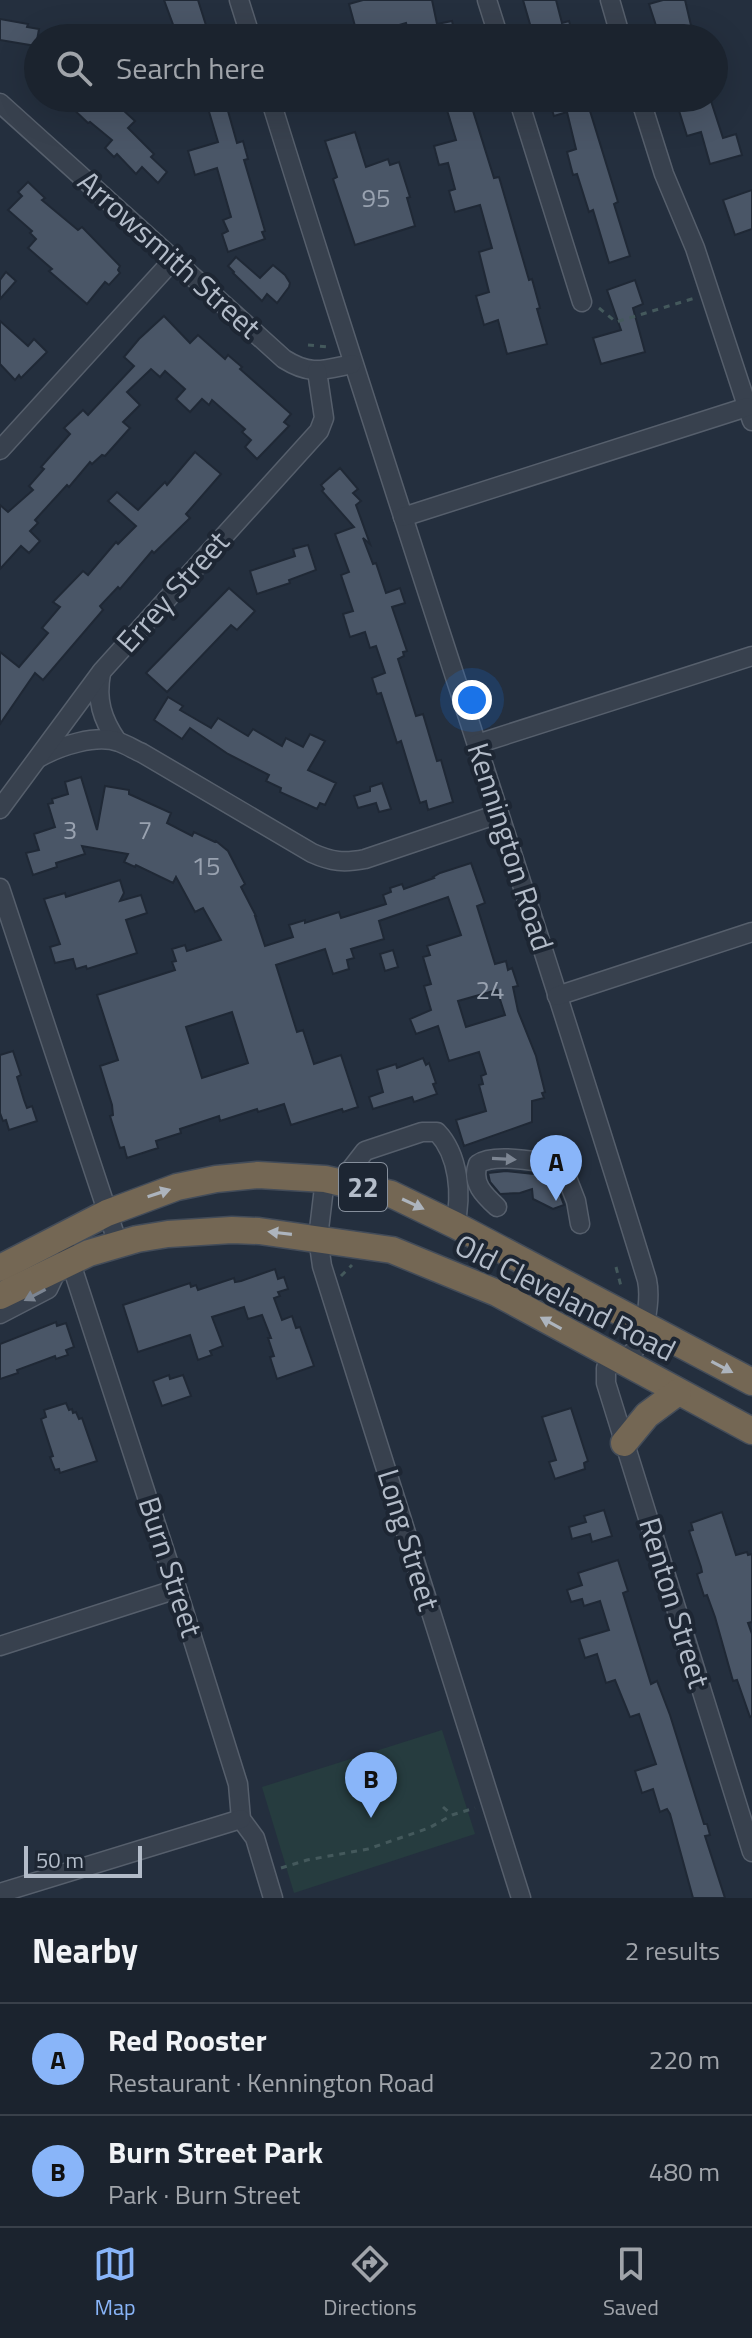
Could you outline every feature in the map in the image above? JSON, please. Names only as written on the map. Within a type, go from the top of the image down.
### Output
[{"type":"highway","name":"Old Cleveland Road","points":[[0,1296],[64,1254],[107,1213],[160,1192],[216,1179],[278,1174],[333,1180],[391,1194],[752,1382]]},
{"type":"highway","name":"Old Cleveland Road","points":[[0,1268],[168,1234],[232,1230],[318,1238],[392,1250],[497,1293],[752,1431]]},
{"type":"highway","points":[[624,1443],[647,1415],[678,1392]]},
{"type":"street","points":[[487,0],[495,24]]},
{"type":"street","points":[[610,0],[617,24]]},
{"type":"street","points":[[247,2],[249,24]]},
{"type":"street","name":"Arrowsmith Street","points":[[0,103],[284,359],[300,369],[317,371]]},
{"type":"street","name":"Kennington Road","points":[[274,112],[352,364],[477,744],[647,1280],[650,1296],[640,1337],[631,1354],[619,1360]]},
{"type":"street","points":[[522,112],[582,302]]},
{"type":"street","points":[[403,517],[750,414],[695,248],[664,174],[644,112]]},
{"type":"street","points":[[0,450],[7,428],[173,260]]},
{"type":"street","points":[[317,371],[352,364]]},
{"type":"street","name":"Errey Street","points":[[0,809],[102,671],[319,431],[324,418],[317,371]]},
{"type":"street","points":[[477,744],[752,656]]},
{"type":"street","points":[[102,671],[98,699],[117,741]]},
{"type":"street","points":[[33,761],[54,749],[72,744],[93,740],[117,741],[155,760],[312,853],[336,862],[365,859],[498,814]]},
{"type":"street","points":[[0,888],[118,1244]]},
{"type":"street","points":[[557,996],[752,932]]},
{"type":"street","name":"Old Cleveland Road","points":[[333,1180],[365,1151],[422,1132],[437,1132],[451,1155],[460,1190],[455,1225]]},
{"type":"street","points":[[497,1207],[483,1194],[475,1176],[478,1164],[483,1160],[562,1165],[576,1201],[580,1224]]},
{"type":"street","name":"Long Street","points":[[333,1180],[318,1238],[322,1266],[521,1898]]},
{"type":"street","name":"Old Cleveland Road","points":[[0,1314],[48,1289],[64,1254]]},
{"type":"street","name":"Burn Street","points":[[64,1254],[177,1589],[238,1784],[241,1819],[255,1838],[273,1898]]},
{"type":"street","name":"Renton Street","points":[[619,1360],[606,1368],[606,1383],[752,1852]]},
{"type":"street","points":[[0,1646],[177,1589]]},
{"type":"street","points":[[0,1893],[241,1819]]},
{"type":"path","points":[[582,302],[597,307],[616,322],[710,293]]},
{"type":"path","points":[[308,345],[329,347]]},
{"type":"path","points":[[338,1279],[352,1265]]},
{"type":"path","points":[[616,1267],[622,1295]]},
{"type":"path","points":[[265,1872],[307,1860],[368,1849],[491,1802]]},
{"type":"path","points":[[443,1807],[452,1815]]},
{"type":"green space","points":[[442,1730],[475,1834],[294,1893],[262,1787]]},
{"type":"building","points":[[164,0],[198,0],[206,24],[173,24]]},
{"type":"building","points":[[363,0],[432,0],[437,24],[354,24],[349,4]]},
{"type":"building","points":[[523,0],[556,0],[562,23],[569,21],[570,24],[530,24]]},
{"type":"building","points":[[663,0],[685,0],[691,24],[655,24],[649,4]]},
{"type":"building","points":[[0,19],[28,24],[24,24],[24,44],[0,40]]},
{"type":"building","points":[[76,112],[125,112],[135,121],[128,128],[167,172],[158,183],[142,167],[136,174],[117,154],[114,157],[105,148],[112,140]]},
{"type":"building","points":[[209,112],[228,112],[237,143],[243,141],[248,159],[244,160],[265,231],[262,232],[265,239],[228,252],[222,234],[228,231],[223,220],[231,217],[217,168],[195,175],[188,151],[218,142]]},
{"type":"building","points":[[448,112],[473,112],[494,178],[499,177],[529,280],[532,279],[547,344],[507,354],[498,320],[484,325],[476,296],[489,292],[479,252],[492,248],[480,205],[455,212],[449,191],[455,189],[448,163],[439,165],[434,146],[456,140]]},
{"type":"building","points":[[567,112],[590,112],[618,202],[614,204],[630,256],[609,263],[593,210],[589,212],[577,174],[573,175],[567,152],[576,149]]},
{"type":"building","points":[[679,112],[715,112],[723,138],[736,134],[742,155],[710,164],[701,132],[687,136]]},
{"type":"building","points":[[355,132],[366,167],[388,159],[390,165],[399,162],[415,226],[355,245],[333,179],[337,177],[325,141]]},
{"type":"building","points":[[28,182],[45,198],[42,200],[78,230],[82,227],[120,266],[120,273],[109,285],[105,282],[87,304],[28,248],[36,239],[30,233],[32,231],[8,210],[22,196],[18,192]]},
{"type":"building","points":[[752,190],[752,229],[735,235],[723,200]]},
{"type":"building","points":[[236,257],[260,278],[273,265],[285,275],[289,287],[277,303],[267,294],[262,301],[233,273],[228,266]]},
{"type":"building","points":[[6,272],[16,281],[0,299],[0,280]]},
{"type":"building","points":[[635,280],[643,304],[633,308],[645,352],[601,364],[593,338],[621,330],[607,290]]},
{"type":"building","points":[[164,316],[190,343],[198,335],[225,359],[228,355],[242,367],[240,369],[291,414],[284,422],[289,426],[257,459],[245,447],[251,440],[242,432],[245,429],[212,400],[209,405],[202,399],[190,412],[176,399],[185,389],[165,371],[160,377],[151,369],[127,392],[140,405],[123,422],[130,428],[105,456],[102,455],[92,464],[90,462],[35,520],[38,523],[30,531],[40,541],[29,553],[21,546],[0,569],[0,505],[8,512],[33,490],[29,486],[44,469],[41,467],[70,434],[64,428],[83,410],[88,415],[134,366],[124,357]]},
{"type":"building","points":[[0,321],[28,346],[34,339],[47,352],[21,378],[19,375],[15,380],[0,364]]},
{"type":"building","points":[[195,452],[221,474],[186,514],[190,518],[154,553],[152,551],[120,589],[118,587],[100,606],[103,610],[43,680],[35,673],[0,724],[0,652],[19,667],[48,633],[42,628],[60,607],[53,602],[83,571],[88,575],[116,542],[118,544],[136,526],[108,501],[117,492],[138,510],[165,482],[167,485]]},
{"type":"building","points":[[340,468],[358,489],[353,493],[361,501],[356,505],[370,544],[363,538],[386,593],[400,588],[405,603],[392,607],[407,651],[398,659],[416,716],[423,714],[437,761],[441,760],[453,802],[428,810],[426,801],[420,803],[401,741],[397,743],[381,693],[377,694],[372,678],[385,673],[376,646],[370,648],[365,632],[350,637],[343,614],[353,611],[341,575],[349,572],[335,534],[354,527],[322,491],[321,485]]},
{"type":"building","points":[[308,545],[316,570],[257,594],[250,571],[295,556],[293,549]]},
{"type":"building","points":[[229,588],[255,611],[237,630],[231,625],[167,692],[146,673]]},
{"type":"building","points":[[168,697],[183,706],[180,710],[211,728],[218,718],[248,736],[253,729],[282,746],[286,738],[303,747],[310,734],[325,741],[308,770],[336,783],[325,805],[320,803],[317,809],[280,792],[281,788],[266,781],[269,775],[228,754],[190,728],[182,739],[154,720]]},
{"type":"building","points":[[81,777],[97,830],[105,786],[129,790],[129,794],[171,813],[167,823],[192,836],[194,832],[216,841],[228,851],[245,884],[241,887],[256,916],[265,946],[293,937],[289,925],[339,912],[341,918],[386,904],[383,895],[391,892],[390,888],[402,884],[404,889],[471,863],[485,903],[477,906],[495,964],[506,961],[508,970],[512,968],[518,986],[513,987],[518,1011],[536,1056],[545,1092],[542,1093],[544,1098],[532,1101],[532,1122],[464,1146],[456,1120],[486,1111],[479,1085],[483,1084],[481,1076],[486,1074],[479,1052],[449,1061],[438,1026],[416,1034],[410,1019],[431,1010],[424,986],[431,984],[423,957],[430,955],[427,946],[461,935],[448,897],[379,921],[384,939],[351,949],[354,958],[347,960],[349,969],[333,974],[325,949],[276,965],[297,1032],[303,1030],[314,1064],[341,1055],[358,1107],[291,1125],[284,1104],[220,1121],[219,1116],[180,1129],[181,1133],[156,1141],[158,1148],[127,1158],[124,1147],[120,1148],[110,1116],[113,1115],[112,1105],[100,1066],[118,1060],[97,995],[175,970],[172,949],[185,945],[187,951],[221,940],[203,908],[195,912],[176,877],[173,883],[124,862],[128,854],[82,846],[85,854],[56,863],[57,867],[33,875],[26,853],[39,850],[34,834],[55,827],[48,804],[53,803],[52,799],[68,794],[65,782]],"holes":[[[497,990],[505,1015],[466,1027],[458,1001]],[[232,1012],[248,1063],[202,1078],[186,1027]]]},
{"type":"building","points":[[382,783],[391,809],[379,812],[376,803],[358,808],[354,796]]},
{"type":"building","points":[[120,880],[124,893],[120,901],[141,895],[147,913],[126,920],[137,953],[87,969],[86,966],[76,969],[73,959],[55,963],[50,947],[60,944],[44,899],[65,893],[66,897]]},
{"type":"building","points":[[393,950],[398,967],[385,971],[380,954]]},
{"type":"building","points":[[13,1051],[21,1075],[17,1077],[24,1100],[27,1108],[32,1106],[37,1121],[9,1130],[0,1113],[0,1055]]},
{"type":"building","points":[[423,1058],[426,1065],[429,1063],[437,1094],[414,1102],[412,1097],[373,1109],[369,1097],[383,1092],[377,1070],[396,1064],[397,1068]]},
{"type":"building","points":[[506,1171],[553,1176],[564,1205],[553,1209],[533,1199],[532,1189],[500,1194],[490,1182],[488,1173]]},
{"type":"building","points":[[275,1269],[278,1279],[284,1277],[288,1289],[278,1292],[280,1296],[274,1298],[282,1320],[292,1316],[296,1328],[300,1327],[314,1366],[277,1379],[270,1357],[274,1356],[268,1338],[271,1338],[262,1315],[248,1319],[244,1307],[212,1317],[223,1346],[210,1351],[212,1355],[198,1360],[190,1335],[138,1352],[123,1305],[190,1283],[191,1287],[196,1285],[198,1290],[234,1278],[235,1282],[241,1281]]},
{"type":"building","points":[[56,1322],[57,1326],[66,1323],[74,1347],[66,1350],[68,1355],[56,1359],[55,1356],[0,1379],[0,1344]]},
{"type":"building","points":[[169,1375],[170,1379],[183,1375],[191,1396],[162,1406],[153,1381]]},
{"type":"building","points":[[66,1403],[69,1410],[76,1412],[79,1419],[82,1418],[97,1461],[60,1473],[59,1469],[55,1470],[50,1457],[53,1456],[41,1419],[46,1417],[44,1410]]},
{"type":"building","points":[[571,1408],[588,1461],[584,1463],[585,1469],[555,1479],[549,1462],[556,1460],[542,1417]]},
{"type":"building","points":[[604,1510],[612,1536],[592,1542],[590,1534],[572,1539],[569,1527],[586,1522],[584,1516]]},
{"type":"building","points":[[722,1512],[736,1555],[752,1554],[752,1622],[748,1623],[752,1634],[750,1717],[737,1680],[733,1681],[707,1595],[704,1596],[697,1574],[702,1572],[701,1567],[689,1531],[693,1530],[691,1523]]},
{"type":"building","points":[[618,1560],[628,1591],[623,1593],[651,1684],[657,1681],[670,1715],[704,1824],[707,1824],[710,1835],[705,1836],[725,1898],[693,1898],[670,1814],[667,1809],[660,1812],[653,1789],[642,1793],[635,1771],[656,1764],[639,1714],[630,1717],[615,1680],[606,1683],[597,1654],[585,1658],[579,1639],[609,1630],[600,1601],[584,1606],[582,1599],[571,1602],[567,1590],[582,1585],[578,1573]]},
{"type":"place","name":"Red Rooster","points":[[556,1201]]},
{"type":"place","name":"Burn Street Park","points":[[371,1818]]}]
